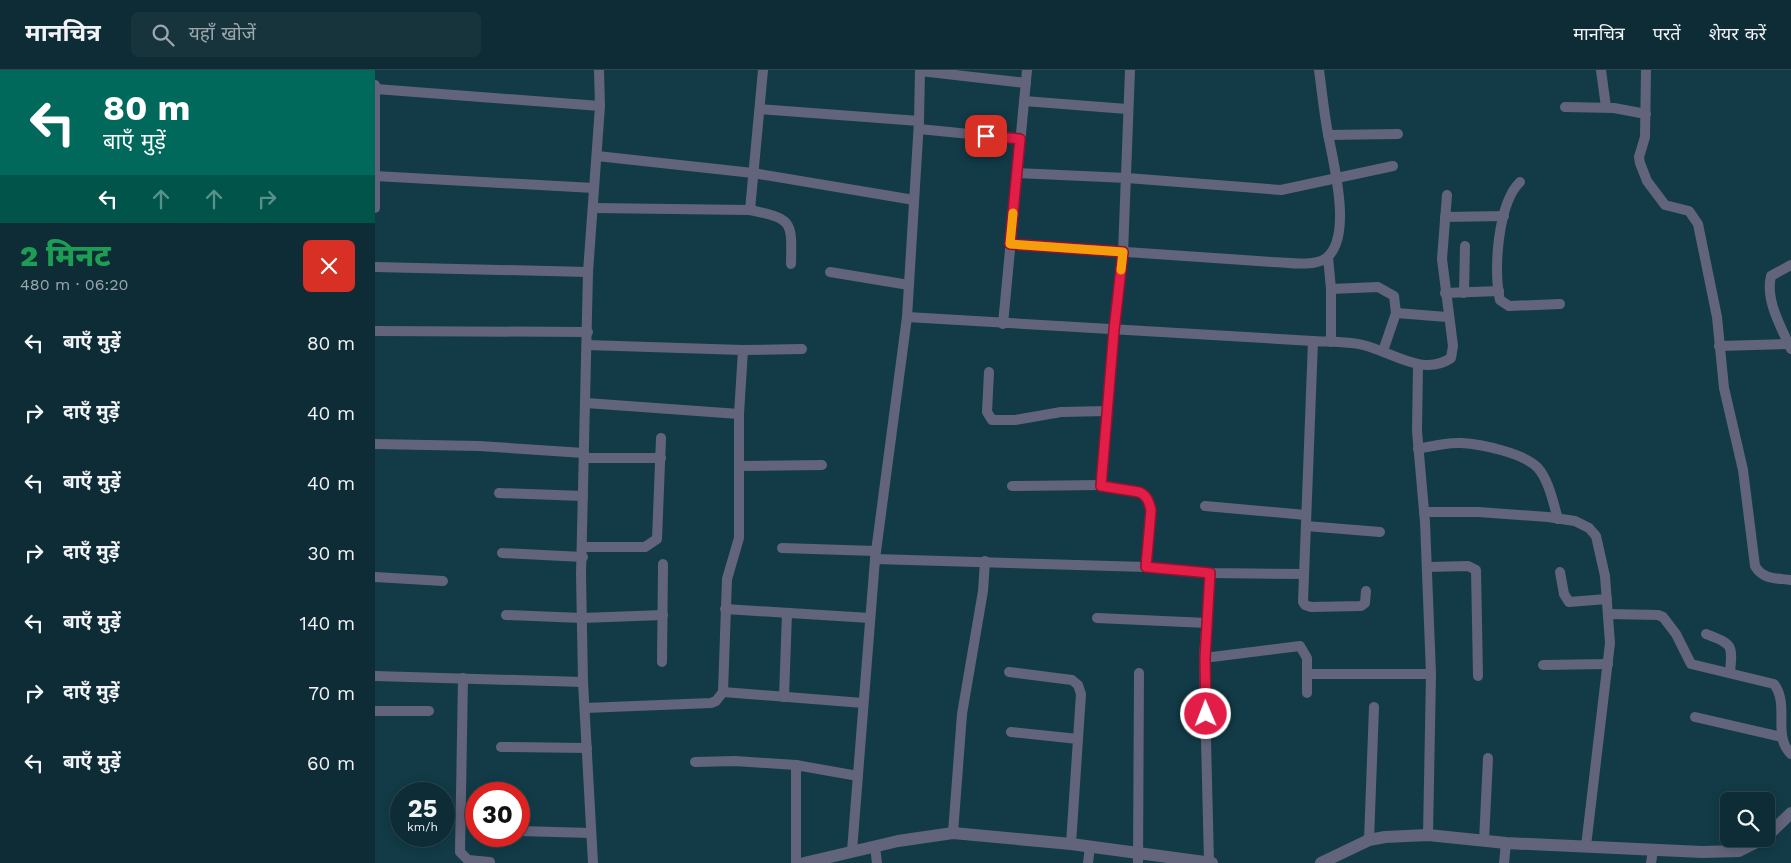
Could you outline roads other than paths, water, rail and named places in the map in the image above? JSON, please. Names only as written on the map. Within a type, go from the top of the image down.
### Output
[{"type":"street","points":[[593,863],[583,682],[582,618],[588,272],[600,106],[599,70]]},
{"type":"street","points":[[750,210],[763,70]]},
{"type":"street","points":[[852,851],[875,555],[907,317],[919,125],[920,70],[1026,83]]},
{"type":"street","points":[[1003,324],[1027,70]]},
{"type":"street","points":[[1101,486],[1114,330],[1123,252],[1130,70]]},
{"type":"street","points":[[1010,244],[1273,262],[1313,262],[1328,257],[1333,250],[1337,237],[1340,213],[1319,70]]},
{"type":"street","points":[[1601,70],[1606,107]]},
{"type":"street","points":[[1646,70],[1645,137],[1639,157],[1640,163],[1647,181],[1661,201],[1665,205],[1689,211],[1698,224],[1717,317],[1724,388],[1743,470],[1755,566],[1759,573],[1765,576],[1791,580]]},
{"type":"street","points":[[375,208],[375,87],[600,106]]},
{"type":"street","points":[[1024,101],[1127,109]]},
{"type":"street","points":[[1565,107],[1606,107],[1646,114]]},
{"type":"street","points":[[760,109],[919,125],[1020,139]]},
{"type":"street","points":[[1328,135],[1398,134]]},
{"type":"street","points":[[597,156],[753,173],[914,200]]},
{"type":"street","points":[[1016,173],[1127,178],[1281,190],[1336,180],[1393,166]]},
{"type":"street","points":[[375,176],[594,188]]},
{"type":"street","points":[[1520,182],[1511,192],[1504,216],[1499,251],[1500,300],[1509,306],[1560,304]]},
{"type":"street","points":[[907,317],[1361,344],[1418,365],[1432,366],[1451,358],[1453,346],[1447,317],[1442,259],[1447,195]]},
{"type":"street","points":[[593,208],[750,210],[777,216],[786,222],[792,233],[791,264]]},
{"type":"street","points":[[1445,217],[1504,216]]},
{"type":"street","points":[[1464,293],[1465,246]]},
{"type":"street","points":[[1328,257],[1331,289],[1331,342]]},
{"type":"street","points":[[1719,346],[1790,346],[1772,303],[1769,285],[1771,276],[1791,265]]},
{"type":"street","points":[[375,267],[588,272]]},
{"type":"street","points":[[830,272],[909,285]]},
{"type":"street","points":[[1331,289],[1378,287],[1395,296],[1396,313],[1383,351]]},
{"type":"street","points":[[1445,293],[1499,291]]},
{"type":"street","points":[[1396,313],[1447,317]]},
{"type":"street","points":[[375,331],[588,332]]},
{"type":"street","points":[[1313,341],[1303,602],[1311,607],[1361,606],[1365,602],[1366,591]]},
{"type":"street","points":[[587,345],[743,350],[801,349]]},
{"type":"street","points":[[585,708],[711,703],[716,701],[723,692],[727,579],[739,538],[739,414],[743,350]]},
{"type":"street","points":[[1418,365],[1418,449],[1424,512],[1431,674],[1428,835]]},
{"type":"street","points":[[989,372],[987,412],[992,420],[1015,420],[1061,412],[1108,411]]},
{"type":"street","points":[[586,404],[739,414]]},
{"type":"street","points":[[502,553],[583,552],[645,546],[657,539],[661,438]]},
{"type":"street","points":[[1418,449],[1460,443],[1483,446],[1527,460],[1537,468],[1545,480],[1558,519]]},
{"type":"street","points":[[375,444],[479,446],[584,456],[661,458]]},
{"type":"street","points":[[739,466],[822,465]]},
{"type":"street","points":[[1012,486],[1101,486],[1144,494],[1151,510],[1146,567]]},
{"type":"street","points":[[499,493],[583,496]]},
{"type":"street","points":[[1205,506],[1306,515]]},
{"type":"street","points":[[1424,512],[1478,512],[1575,521],[1589,528],[1596,536],[1609,614],[1608,664],[1586,846]]},
{"type":"street","points":[[1306,526],[1380,532]]},
{"type":"street","points":[[782,548],[985,561],[1146,567],[1210,573],[1304,574]]},
{"type":"street","points":[[953,833],[963,714],[983,591],[985,561]]},
{"type":"street","points":[[662,662],[663,564]]},
{"type":"street","points":[[1427,567],[1468,566],[1476,570],[1478,576],[1478,676]]},
{"type":"street","points":[[1560,572],[1564,594],[1569,602],[1607,599]]},
{"type":"street","points":[[804,863],[875,846],[953,833],[1090,846],[1139,858],[1210,863],[1205,658],[1210,573]]},
{"type":"street","points":[[375,577],[443,581]]},
{"type":"street","points":[[725,610],[870,618]]},
{"type":"street","points":[[784,697],[787,613]]},
{"type":"street","points":[[1609,614],[1658,614],[1667,621],[1676,634],[1691,664],[1774,684],[1781,697],[1783,745],[1791,754]]},
{"type":"street","points":[[506,615],[582,618],[663,615]]},
{"type":"street","points":[[1097,618],[1207,623]]},
{"type":"street","points":[[1706,634],[1728,643],[1731,647],[1729,672]]},
{"type":"street","points":[[1205,658],[1300,646],[1307,658],[1307,693]]},
{"type":"street","points":[[1543,665],[1608,664]]},
{"type":"street","points":[[1009,672],[1072,680],[1078,684],[1081,694],[1071,844]]},
{"type":"street","points":[[1139,673],[1139,858]]},
{"type":"street","points":[[1307,674],[1431,674]]},
{"type":"street","points":[[375,676],[583,682]]},
{"type":"street","points":[[463,678],[460,852],[468,860],[491,862]]},
{"type":"street","points":[[723,692],[863,703]]},
{"type":"street","points":[[1369,840],[1374,707]]},
{"type":"street","points":[[375,711],[429,711]]},
{"type":"street","points":[[1695,717],[1782,737]]},
{"type":"street","points":[[1011,732],[1078,739]]},
{"type":"street","points":[[501,747],[587,748]]},
{"type":"street","points":[[1484,840],[1488,758]]},
{"type":"street","points":[[695,762],[735,761],[796,765],[858,776]]},
{"type":"street","points":[[796,765],[796,863]]},
{"type":"street","points":[[1775,828],[1791,813]]},
{"type":"street","points":[[530,831],[591,833]]},
{"type":"street","points":[[1321,863],[1369,840],[1385,837],[1428,835],[1506,842],[1702,852],[1739,851],[1747,847]]},
{"type":"street","points":[[1504,863],[1506,842]]},
{"type":"street","points":[[875,846],[877,863]]},
{"type":"street","points":[[1089,863],[1090,846]]},
{"type":"street","points":[[1651,863],[1653,850]]}]
